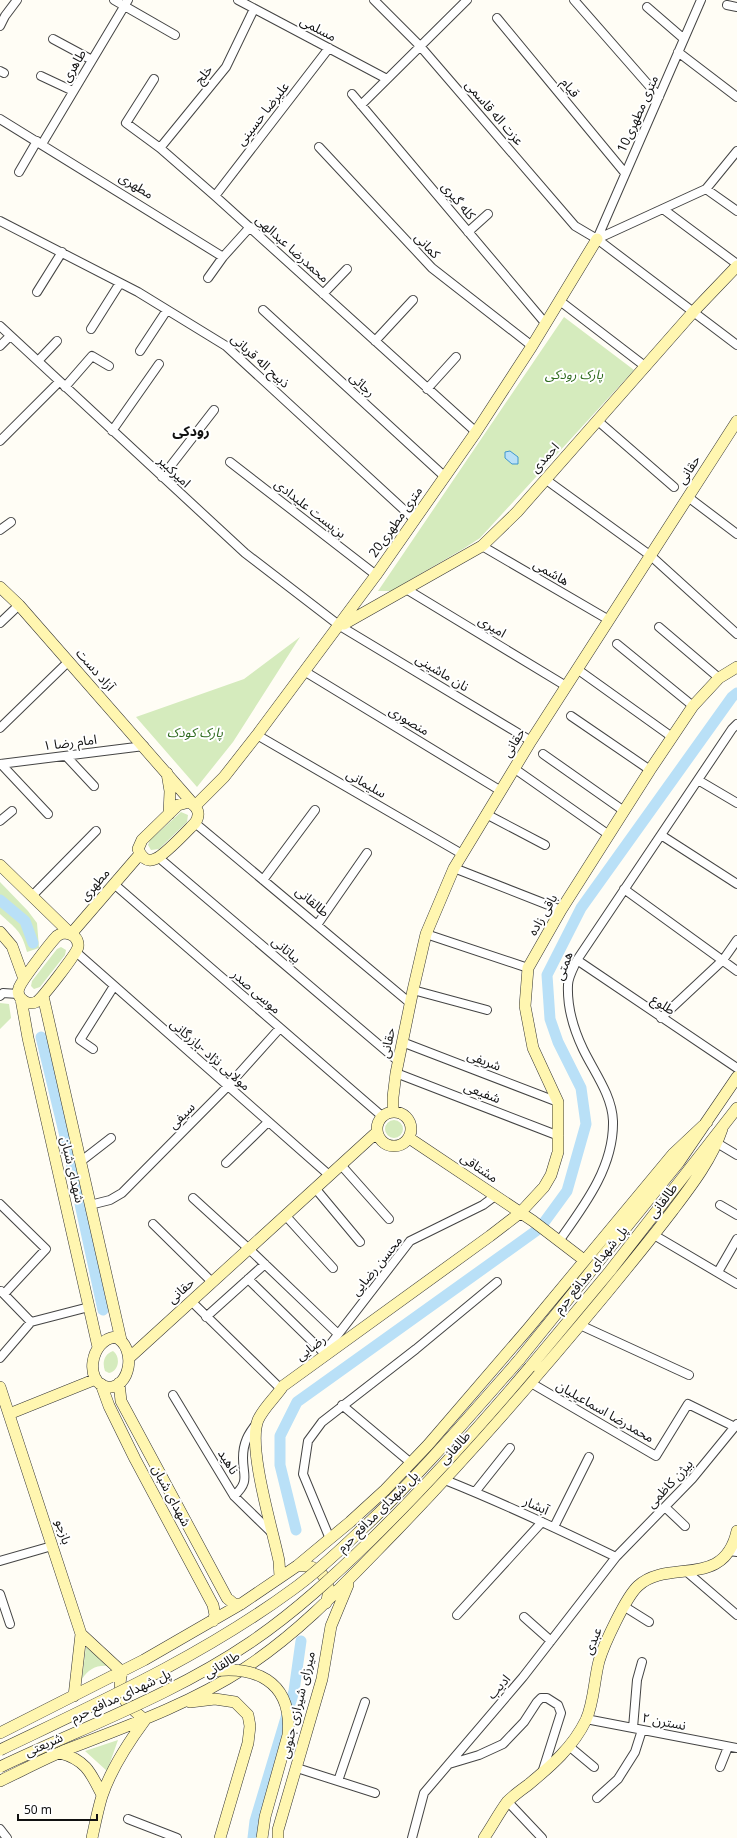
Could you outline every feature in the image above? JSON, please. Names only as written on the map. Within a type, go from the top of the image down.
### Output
[{"type":"street","points":[[0,26],[2,16],[17,0]]},
{"type":"street","points":[[114,0],[126,2],[175,35]]},
{"type":"street","name":"مسلمی","points":[[238,0],[387,79]]},
{"type":"street","name":"عزت اله قاسمی","points":[[374,0],[420,46],[575,226],[597,239],[737,345]]},
{"type":"street","points":[[361,104],[467,0]]},
{"type":"street","points":[[574,0],[659,97]]},
{"type":"street","name":"10متری مطهری","points":[[597,239],[701,0]]},
{"type":"street","name":"طاهری","points":[[18,172],[40,143],[126,2]]},
{"type":"street","points":[[727,5],[737,7]]},
{"type":"street","points":[[648,7],[684,39]]},
{"type":"street","name":"خلج","points":[[160,148],[226,67],[254,9]]},
{"type":"street","name":"قیام","points":[[497,18],[625,173]]},
{"type":"street","points":[[53,38],[92,60]]},
{"type":"street","name":"علیرضا حسینی","points":[[215,196],[329,48]]},
{"type":"street","points":[[678,52],[737,97]]},
{"type":"street","points":[[41,76],[73,91]]},
{"type":"street","name":"محمدرضا عبدالهی","points":[[154,79],[126,123],[160,148],[215,196],[476,432]]},
{"type":"street","name":"کله گیری","points":[[352,94],[546,324]]},
{"type":"street","name":"مطهری","points":[[0,118],[223,257]]},
{"type":"street","name":"کمانی","points":[[319,147],[432,268],[532,346]]},
{"type":"street","points":[[597,239],[706,189],[737,151]]},
{"type":"street","points":[[706,189],[737,211]]},
{"type":"street","points":[[663,209],[737,265]]},
{"type":"street","points":[[468,232],[488,214]]},
{"type":"street","name":"ذبیح اله قربانی","points":[[0,220],[120,282],[226,346],[415,520]]},
{"type":"street","points":[[208,278],[223,257],[250,227]]},
{"type":"street","name":"20متری مطهری","points":[[195,806],[224,777],[340,626],[476,432],[546,324],[597,239]]},
{"type":"street","points":[[37,292],[62,252]]},
{"type":"street","name":"احمدی","points":[[340,626],[482,546],[517,512],[646,368],[694,311],[737,265]]},
{"type":"street","points":[[323,294],[347,269]]},
{"type":"street","points":[[91,329],[120,282]]},
{"type":"street","points":[[375,341],[413,300]]},
{"type":"street","points":[[560,301],[646,368]]},
{"type":"street","points":[[140,351],[167,310]]},
{"type":"street","name":"رجائی","points":[[263,310],[444,476]]},
{"type":"street","name":"امیرکبیر","points":[[0,326],[245,553],[340,626]]},
{"type":"street","points":[[0,346],[10,336]]},
{"type":"street","points":[[38,361],[57,341]]},
{"type":"street","points":[[0,441],[92,356],[109,366]]},
{"type":"street","points":[[427,389],[456,357]]},
{"type":"street","points":[[112,431],[159,364]]},
{"type":"street","points":[[162,477],[214,410]]},
{"type":"street","points":[[598,420],[674,487]]},
{"type":"street","name":"حقانی","points":[[388,1114],[393,1097],[398,1061],[412,990],[426,934],[454,868],[531,741],[737,421]]},
{"type":"street","name":"بن‌بست علیدادی","points":[[230,462],[376,575]]},
{"type":"street","points":[[545,479],[651,556],[737,634]]},
{"type":"street","points":[[688,497],[737,534]]},
{"type":"street","points":[[0,530],[11,522]]},
{"type":"street","name":"هاشمی","points":[[482,546],[609,620]]},
{"type":"street","name":"آزاد دست","points":[[0,587],[19,605],[69,661],[195,806]]},
{"type":"street","name":"امیری","points":[[406,589],[566,686]]},
{"type":"street","points":[[0,624],[19,605]]},
{"type":"street","name":"نان ماشینی","points":[[340,626],[531,741]]},
{"type":"street","points":[[659,627],[719,678]]},
{"type":"street","points":[[617,644],[693,706]]},
{"type":"street","points":[[0,728],[69,661]]},
{"type":"street","name":"باقی زاده","points":[[520,1212],[536,1197],[551,1175],[558,1152],[559,1136],[558,1102],[533,1048],[525,1006],[528,968],[561,910],[650,770],[693,706],[719,678],[737,667]]},
{"type":"street","points":[[577,669],[672,737]]},
{"type":"street","name":"منصوری","points":[[304,671],[501,791]]},
{"type":"street","points":[[571,716],[650,770]]},
{"type":"street","name":"همتی","points":[[556,1238],[586,1203],[602,1173],[611,1142],[613,1122],[608,1096],[582,1048],[572,1020],[567,984],[577,960],[732,729],[737,724]]},
{"type":"street","name":"سلیمانی","points":[[257,735],[462,854]]},
{"type":"street","name":"امام رضا ۱","points":[[0,764],[144,746]]},
{"type":"street","points":[[543,754],[624,811]]},
{"type":"street","points":[[66,756],[94,786]]},
{"type":"street","points":[[0,764],[48,814]]},
{"type":"street","points":[[515,769],[609,834]]},
{"type":"street","points":[[167,772],[170,791],[169,814]]},
{"type":"street","points":[[698,780],[737,803]]},
{"type":"street","points":[[189,802],[195,806],[198,812],[198,819],[158,857],[149,860],[140,854],[138,849],[142,840],[169,814],[183,803],[189,802]]},
{"type":"street","points":[[263,880],[315,810]]},
{"type":"street","points":[[0,821],[12,811]]},
{"type":"street","points":[[486,814],[545,845]]},
{"type":"street","name":"طالقانی","points":[[195,823],[410,1003]]},
{"type":"street","points":[[32,896],[96,831]]},
{"type":"street","points":[[661,835],[737,884]]},
{"type":"street","points":[[317,925],[367,853]]},
{"type":"street","name":"مطهری","points":[[71,934],[140,854]]},
{"type":"street","name":"بیاتانی","points":[[158,857],[398,1061]]},
{"type":"street","points":[[0,865],[78,942],[76,952],[43,996],[36,1002],[31,1004],[20,997],[1,994]]},
{"type":"street","points":[[454,868],[561,910]]},
{"type":"street","name":"موسی صدر","points":[[114,884],[280,1028],[388,1114]]},
{"type":"street","points":[[624,889],[737,971]]},
{"type":"street","points":[[0,932],[12,946],[24,979]]},
{"type":"street","points":[[20,997],[18,989],[24,979],[56,937],[66,933],[71,934]]},
{"type":"street","points":[[426,934],[528,968]]},
{"type":"street","points":[[661,1018],[723,960],[737,940]]},
{"type":"street","name":"مولایی نژاد -بازرگانی","points":[[76,952],[329,1175]]},
{"type":"street","name":"طلوع","points":[[577,960],[737,1068]]},
{"type":"street","points":[[94,1049],[80,1040],[114,986]]},
{"type":"street","points":[[412,990],[487,1010]]},
{"type":"street","name":"شهدای شبان","points":[[43,996],[121,1340]]},
{"type":"street","name":"شهدای شبان","points":[[20,997],[98,1346]]},
{"type":"street","name":"سیفی","points":[[90,1205],[110,1200],[122,1193],[228,1086],[280,1028]]},
{"type":"street","name":"شریفی","points":[[402,1042],[558,1102]]},
{"type":"street","name":"شفیعی","points":[[396,1073],[559,1136]]},
{"type":"street","points":[[707,1122],[737,1077]]},
{"type":"street","points":[[722,1129],[737,1108]]},
{"type":"street","points":[[388,1114],[403,1114],[410,1122],[411,1133],[409,1138],[402,1145],[388,1146],[381,1140],[377,1132],[378,1124],[388,1114]]},
{"type":"street","points":[[226,1163],[268,1122]]},
{"type":"street","name":"طالقانی","points":[[122,1672],[213,1621],[297,1566],[385,1490],[454,1415],[496,1366],[672,1154],[707,1122]]},
{"type":"street","name":"پل شهدای مدافع حرم","points":[[0,1750],[174,1664],[219,1638],[293,1589],[338,1552],[387,1506],[440,1450],[519,1360],[679,1162],[707,1122]]},
{"type":"street","name":"طالقانی","points":[[145,1720],[218,1684],[246,1668],[292,1633],[350,1580],[445,1480],[529,1386],[580,1325],[654,1235],[688,1190],[717,1143],[722,1129]]},
{"type":"street","name":"پل شهدای مدافع حرم","points":[[0,1767],[150,1699],[200,1673],[250,1643],[282,1620],[317,1591],[397,1514],[445,1464],[530,1367],[610,1271],[722,1129]]},
{"type":"street","name":"حقانی","points":[[129,1358],[377,1132]]},
{"type":"street","points":[[80,1162],[111,1138]]},
{"type":"street","name":"مشتاقی","points":[[409,1138],[533,1221],[584,1260]]},
{"type":"street","points":[[717,1143],[737,1154]]},
{"type":"street","points":[[341,1165],[389,1218]]},
{"type":"street","points":[[315,1188],[360,1242]]},
{"type":"street","name":"محسن رضایی","points":[[320,1357],[410,1241],[483,1205],[495,1196]]},
{"type":"street","points":[[193,1198],[338,1334]]},
{"type":"street","points":[[0,1204],[46,1249],[2,1292],[31,1322]]},
{"type":"street","points":[[720,1205],[737,1215]]},
{"type":"street","name":"رضایی","points":[[280,1577],[279,1561],[256,1456],[255,1438],[257,1422],[264,1409],[281,1389],[320,1357],[490,1236],[520,1212]]},
{"type":"street","points":[[285,1215],[333,1268]]},
{"type":"street","points":[[153,1224],[212,1282]]},
{"type":"street","points":[[654,1235],[737,1284]]},
{"type":"street","points":[[718,1272],[737,1239]]},
{"type":"street","points":[[206,1316],[265,1264]]},
{"type":"street","points":[[248,1279],[320,1357]]},
{"type":"street","points":[[330,1539],[303,1474],[305,1453],[308,1442],[322,1422],[342,1404],[381,1377],[496,1282]]},
{"type":"street","points":[[191,1302],[281,1389]]},
{"type":"street","points":[[0,1358],[31,1322],[89,1307]]},
{"type":"street","points":[[580,1325],[689,1375]]},
{"type":"street","points":[[108,1338],[121,1340],[125,1345],[129,1358],[127,1372],[119,1383],[114,1386],[107,1387],[99,1382],[93,1366],[95,1353],[98,1346],[108,1338]]},
{"type":"street","points":[[496,1366],[497,1376],[506,1385],[518,1389],[529,1386]]},
{"type":"street","points":[[9,1414],[99,1382]]},
{"type":"street","name":"شهدای شبان","points":[[99,1382],[135,1459],[213,1604],[215,1615],[213,1621]]},
{"type":"street","name":"شهدای شبان","points":[[119,1383],[121,1401],[227,1598],[234,1604],[241,1604]]},
{"type":"street","name":"محمدرضا اسماعیلیان","points":[[529,1386],[656,1456],[688,1404],[736,1425]]},
{"type":"street","name":"بازجو","points":[[0,1387],[81,1634],[122,1672]]},
{"type":"street","name":"ناهید","points":[[173,1395],[234,1496],[273,1534]]},
{"type":"street","points":[[342,1404],[411,1463]]},
{"type":"street","points":[[454,1415],[464,1414],[474,1418],[480,1424],[485,1435]]},
{"type":"street","points":[[234,1496],[242,1488],[246,1479],[243,1457],[246,1437],[257,1422]]},
{"type":"street","name":"بیژن کاظمی","points":[[616,1557],[692,1479],[736,1425]]},
{"type":"street","points":[[475,1492],[510,1448]]},
{"type":"street","points":[[554,1527],[589,1456]]},
{"type":"street","name":"آبشار","points":[[445,1480],[554,1527],[616,1557]]},
{"type":"street","points":[[665,1507],[685,1526]]},
{"type":"street","points":[[457,1615],[542,1522]]},
{"type":"street","name":"عبدی","points":[[484,1838],[508,1802],[570,1748],[586,1719],[599,1660],[625,1607],[638,1586],[649,1579],[661,1575],[706,1568],[719,1561],[733,1551],[737,1531]]},
{"type":"street","points":[[0,1561],[52,1546]]},
{"type":"street","name":"ادیب","points":[[412,1838],[424,1793],[523,1677],[616,1557]]},
{"type":"street","points":[[297,1566],[309,1566],[315,1568],[324,1576],[329,1587],[326,1603]]},
{"type":"street","points":[[687,1572],[737,1615]]},
{"type":"street","name":"میرزای شیرازی جنوبی","points":[[278,1838],[278,1830],[322,1679],[331,1626],[350,1580]]},
{"type":"street","points":[[0,1594],[10,1624]]},
{"type":"street","points":[[625,1607],[649,1622]]},
{"type":"street","points":[[524,1617],[551,1641]]},
{"type":"street","points":[[74,1696],[81,1634]]},
{"type":"street","points":[[633,1728],[637,1680],[642,1662]]},
{"type":"street","points":[[200,1673],[223,1669],[262,1676],[273,1684],[287,1705],[290,1721],[288,1735],[265,1817],[262,1838]]},
{"type":"street","points":[[0,1733],[122,1672]]},
{"type":"street","points":[[92,1838],[102,1795],[130,1742],[145,1720],[127,1704],[122,1696],[119,1687],[122,1672]]},
{"type":"street","points":[[449,1764],[479,1755],[503,1744],[524,1722],[537,1702],[541,1698],[547,1698],[558,1705],[560,1708],[560,1713],[542,1773]]},
{"type":"street","points":[[177,1705],[202,1700],[225,1700],[235,1702],[248,1715],[250,1726],[248,1743],[220,1838]]},
{"type":"street","points":[[338,1781],[365,1702]]},
{"type":"street","name":"نسترن ۲","points":[[586,1719],[737,1748]]},
{"type":"street","name":"شریعتی","points":[[0,1781],[60,1753],[145,1720]]},
{"type":"street","points":[[597,1798],[618,1779],[635,1752],[642,1730]]},
{"type":"street","points":[[720,1767],[728,1747]]},
{"type":"street","points":[[570,1748],[594,1766]]},
{"type":"street","points":[[60,1753],[76,1759],[86,1766],[102,1795]]},
{"type":"street","points":[[297,1768],[375,1793]]},
{"type":"street","points":[[508,1802],[542,1838]]},
{"type":"street","points":[[128,1819],[176,1838]]},
{"type":"street","points":[[0,1829],[7,1838]]},
{"type":"green space","name":"پارک رودکی","points":[[564,317],[634,370],[480,538],[391,591],[378,591]]},
{"type":"green space","name":"پارک کودک","points":[[300,637],[233,742],[197,787],[136,717],[244,679]]},
{"type":"green space","points":[[181,812],[188,815],[187,822],[159,849],[151,850],[148,845],[150,840]]},
{"type":"green space","points":[[0,882],[28,911],[37,923],[39,948],[27,952],[20,934],[0,914]]},
{"type":"green space","points":[[61,947],[66,950],[65,955],[40,987],[34,989],[31,986],[32,981],[57,949]]},
{"type":"green space","points":[[0,1003],[9,1004],[11,1018],[0,1029]]},
{"type":"green space","points":[[394,1120],[400,1123],[403,1129],[400,1135],[394,1138],[388,1135],[385,1129],[388,1123]]},
{"type":"green space","points":[[113,1351],[116,1354],[118,1364],[115,1370],[109,1373],[105,1371],[104,1359],[110,1352]]},
{"type":"green space","points":[[86,1647],[108,1666],[93,1668],[82,1679]]},
{"type":"green space","points":[[118,1740],[107,1771],[85,1751]]},
{"type":"water","points":[[510,451],[518,457],[518,464],[512,464],[505,458],[505,452]]},
{"type":"waterway","points":[[296,1530],[280,1465],[280,1436],[297,1402],[540,1228],[567,1191],[586,1124],[581,1088],[558,1042],[550,1019],[547,975],[581,908],[732,697],[737,693]]},
{"type":"waterway","points":[[0,900],[25,921],[33,943]]},
{"type":"waterway","points":[[41,1037],[69,1153],[103,1310]]},
{"type":"waterway","points":[[253,1838],[255,1821],[294,1691],[301,1641]]},
{"type":"district","name":"رودکی","points":[[191,431]]}]
